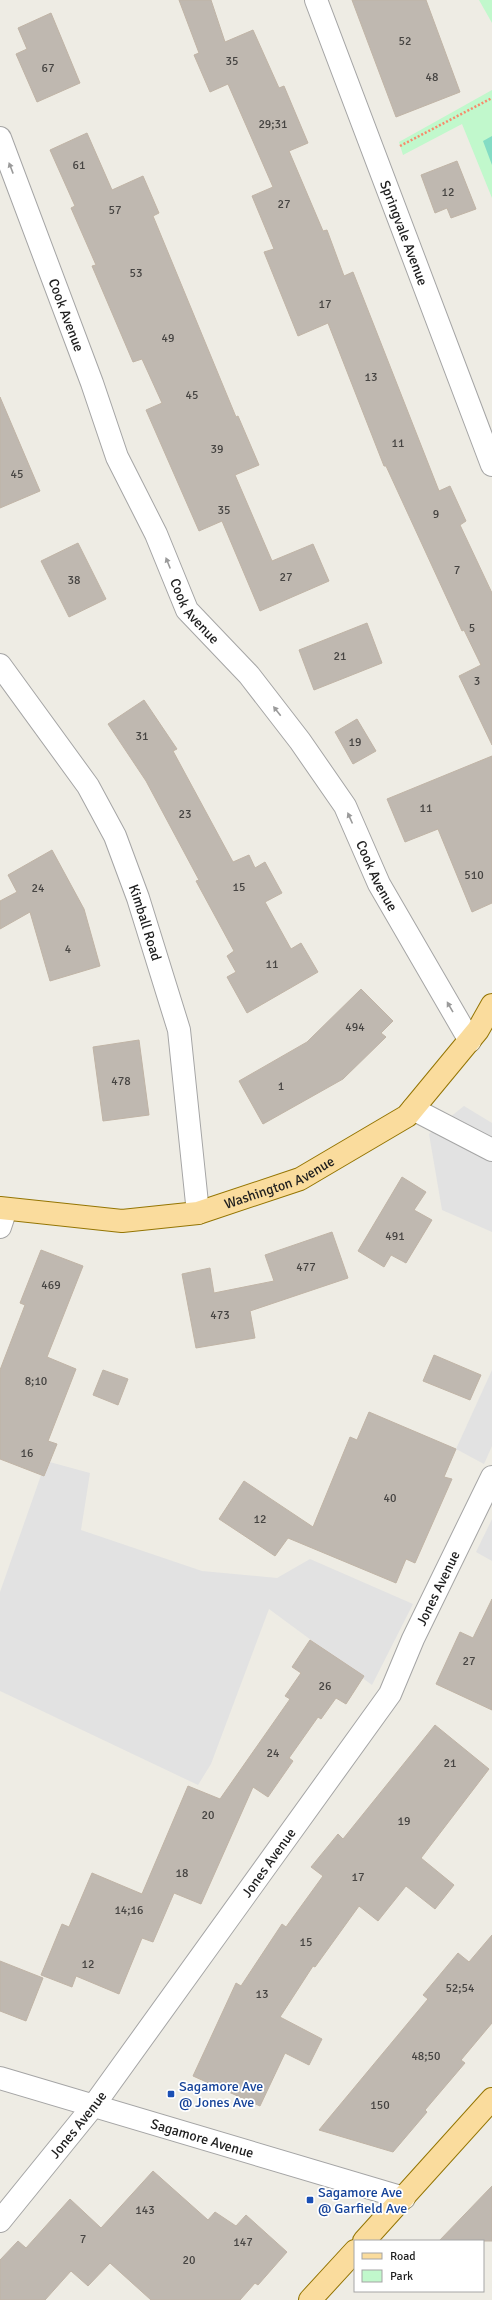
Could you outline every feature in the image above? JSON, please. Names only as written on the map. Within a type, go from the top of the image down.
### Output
[{"type":"main road","name":"Washington Avenue","points":[[2,1215],[122,1221],[198,1213],[300,1179],[407,1116],[470,1041],[492,1005]]},
{"type":"main road","points":[[365,2240],[492,2099]]},
{"type":"main road","points":[[310,2300],[354,2252]]},
{"type":"street","name":"Springvale Avenue","points":[[316,0],[492,465]]},
{"type":"street","name":"Cook Avenue","points":[[0,138],[90,376],[117,457],[156,534],[187,610],[249,675],[300,741],[345,806],[379,884],[470,1041]]},
{"type":"street","name":"Kimball Road","points":[[0,665],[88,786],[115,836],[138,898],[179,1030],[198,1213]]},
{"type":"street","points":[[413,1109],[492,1150]]},
{"type":"street","name":"Jones Avenue","points":[[0,2221],[94,2105],[390,1694],[413,1639],[492,1477]]},
{"type":"street","name":"Sagamore Avenue","points":[[0,2078],[404,2198]]},
{"type":"path","points":[[396,149],[492,98]]},
{"type":"green space","points":[[479,0],[492,0],[492,23]]},
{"type":"green space","points":[[492,90],[492,198],[462,124],[403,155],[399,142]]},
{"type":"green space","points":[[492,136],[492,165],[483,141]]},
{"type":"shaded area","points":[[464,1106],[492,1123],[492,1232],[442,1210],[429,1134]]},
{"type":"shaded area","points":[[492,1370],[492,1446],[484,1464],[456,1449]]},
{"type":"shaded area","points":[[46,1461],[90,1473],[81,1530],[202,1571],[277,1578],[310,1559],[413,1604],[372,1685],[269,1609],[211,1764],[198,1785],[0,1691],[0,1592]]},
{"type":"shaded area","points":[[492,1519],[492,1561],[476,1552]]},
{"type":"building","points":[[179,0],[211,0],[225,42],[253,30],[279,88],[284,86],[308,143],[289,151],[323,231],[327,230],[344,276],[353,272],[439,491],[450,486],[466,521],[460,525],[492,593],[492,745],[459,676],[481,665],[464,630],[462,631],[386,466],[384,466],[328,323],[298,336],[264,252],[274,249],[252,196],[273,187],[228,84],[210,92],[194,55],[199,53]]},
{"type":"building","points":[[352,0],[426,0],[460,92],[396,117]]},
{"type":"building","points":[[51,13],[80,83],[37,102],[16,54],[27,49],[18,28]]},
{"type":"building","points":[[87,133],[112,190],[143,176],[159,213],[153,216],[236,417],[238,416],[259,465],[235,475],[272,561],[313,544],[329,581],[260,611],[222,521],[199,531],[146,410],[162,403],[142,359],[133,362],[92,266],[96,265],[71,208],[75,206],[50,150]]},
{"type":"building","points":[[457,161],[476,209],[451,218],[447,208],[435,213],[421,175]]},
{"type":"building","points":[[0,397],[40,491],[0,508]]},
{"type":"building","points":[[78,543],[106,599],[69,617],[41,561]]},
{"type":"building","points":[[367,623],[382,663],[314,690],[299,650]]},
{"type":"building","points":[[144,700],[177,749],[173,751],[233,862],[249,855],[255,868],[265,862],[282,893],[265,902],[291,949],[301,943],[318,972],[247,1013],[227,977],[236,972],[227,956],[234,951],[196,881],[199,880],[146,781],[108,724]]},
{"type":"building","points":[[357,719],[376,751],[353,764],[335,732]]},
{"type":"building","points":[[492,756],[492,903],[472,912],[438,829],[405,842],[387,799]]},
{"type":"building","points":[[52,850],[84,909],[100,966],[50,981],[30,912],[0,929],[0,901],[17,892],[8,875]]},
{"type":"building","points":[[361,989],[393,1021],[381,1033],[386,1037],[343,1079],[263,1124],[239,1081],[307,1042]]},
{"type":"building","points":[[139,1040],[149,1115],[103,1121],[93,1047]]},
{"type":"building","points":[[402,1177],[426,1192],[414,1210],[432,1220],[406,1263],[391,1255],[384,1267],[358,1251]]},
{"type":"building","points":[[332,1232],[348,1278],[250,1311],[255,1338],[196,1348],[182,1274],[210,1268],[214,1293],[274,1281],[265,1255]]},
{"type":"building","points":[[41,1250],[83,1266],[47,1357],[76,1369],[48,1441],[57,1444],[44,1476],[0,1459],[0,1370],[25,1305],[20,1303]]},
{"type":"building","points":[[434,1355],[481,1375],[470,1400],[423,1381]]},
{"type":"building","points":[[103,1370],[128,1379],[118,1405],[93,1395]]},
{"type":"building","points":[[369,1412],[456,1449],[444,1477],[452,1479],[415,1563],[406,1559],[396,1583],[288,1538],[275,1556],[219,1519],[244,1481],[313,1527],[350,1437],[357,1440]]},
{"type":"building","points":[[492,1599],[492,1710],[436,1684],[460,1632],[473,1638]]},
{"type":"building","points":[[310,1640],[364,1676],[346,1704],[336,1698],[321,1719],[318,1717],[289,1758],[293,1761],[268,1797],[253,1787],[201,1904],[174,1893],[153,1942],[142,1938],[119,1994],[76,1976],[72,1987],[41,1975],[62,1924],[69,1927],[92,1873],[142,1894],[188,1786],[220,1799],[290,1699],[285,1696],[301,1673],[292,1667]]},
{"type":"building","points":[[435,1725],[489,1769],[421,1858],[454,1885],[435,1909],[406,1886],[378,1921],[359,1906],[315,1967],[313,1966],[280,2017],[322,2039],[309,2065],[285,2053],[260,2106],[193,2076],[236,1983],[241,1986],[282,1924],[286,1927],[323,1876],[311,1867],[338,1834],[343,1839]]},
{"type":"building","points":[[492,1935],[492,2023],[461,2060],[465,2063],[425,2110],[427,2112],[393,2152],[319,2130],[428,1999],[423,1995],[458,1953],[469,1962]]},
{"type":"building","points":[[0,1961],[43,1978],[26,2021],[0,2011]]},
{"type":"building","points":[[153,2171],[208,2220],[215,2212],[236,2226],[246,2215],[287,2252],[258,2285],[255,2283],[240,2300],[151,2300],[110,2263],[88,2286],[71,2271],[45,2300],[0,2300],[0,2260],[18,2241],[26,2248],[70,2199],[101,2228]]},
{"type":"building","points":[[492,2186],[492,2241],[440,2240]]},
{"type":"place","name":"Sagamore Ave @ Jones Ave","points":[[171,2094]]},
{"type":"place","name":"Sagamore Ave @ Garfield Ave","points":[[310,2200]]}]
